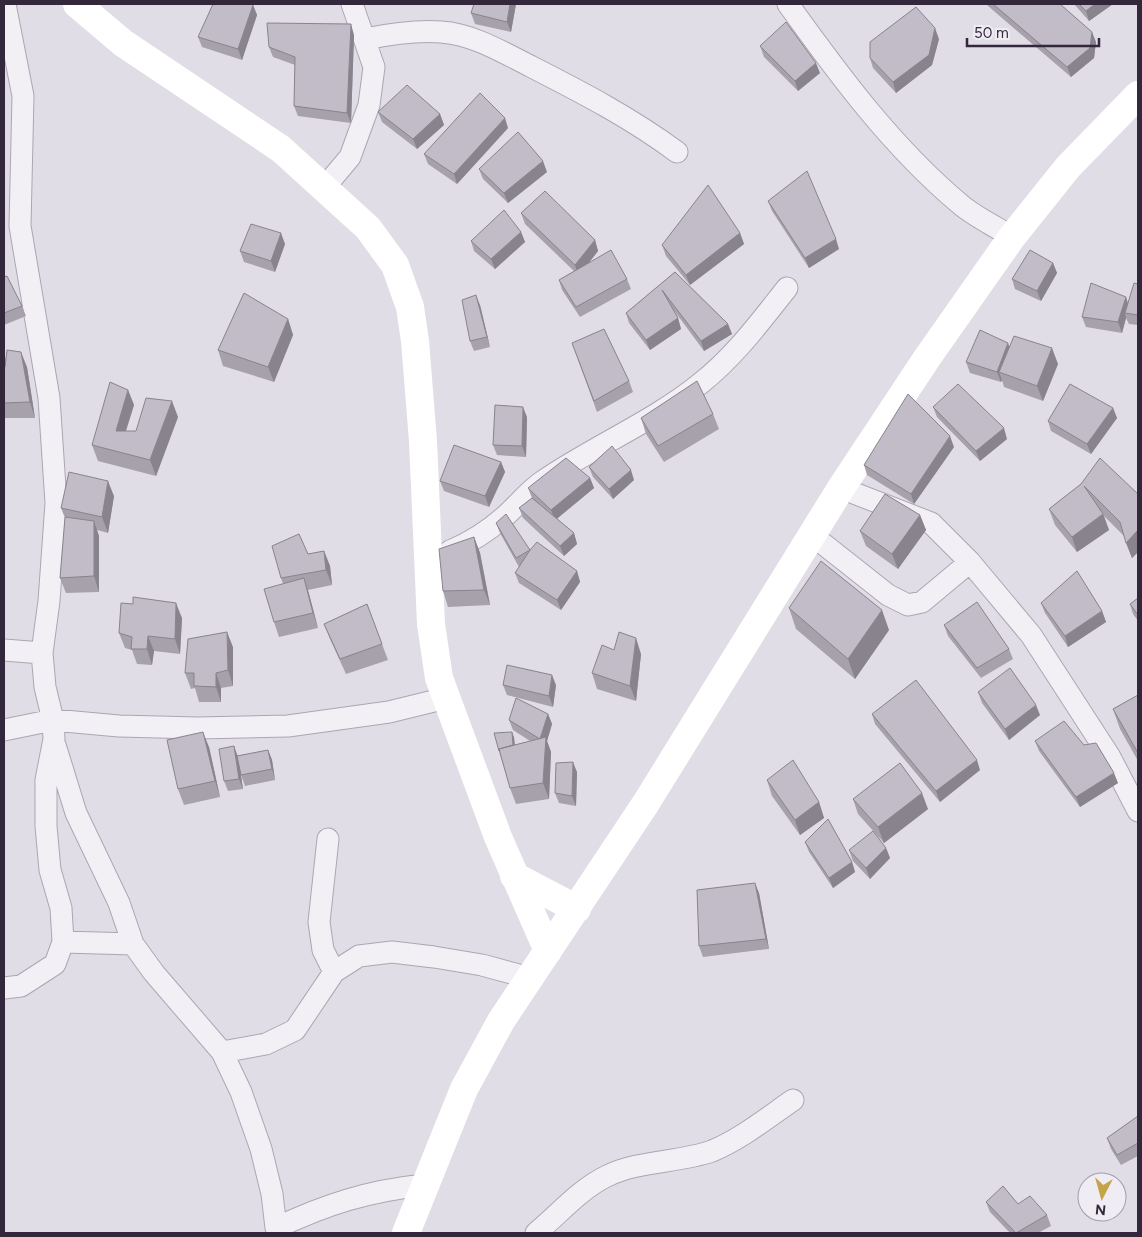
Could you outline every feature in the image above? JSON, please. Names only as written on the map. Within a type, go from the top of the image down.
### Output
[{"type":"main road","points":[[77,4],[123,43],[281,149],[368,228],[395,265],[410,308],[424,441],[431,624],[439,678],[514,876],[548,951]]},
{"type":"main road","points":[[406,1233],[464,1089],[501,1021],[646,803],[841,488],[926,358],[1012,237],[1068,167],[1138,95]]},
{"type":"main road","points":[[514,876],[576,910]]},
{"type":"street","points":[[5,4],[24,96],[20,226],[48,398],[56,503],[49,601],[42,653],[45,687],[53,730],[76,813],[119,903],[133,944],[154,973],[222,1052],[242,1092],[261,1149],[272,1194],[269,1231],[342,1201],[384,1189],[424,1185]]},
{"type":"street","points":[[324,188],[350,157],[369,105],[374,67],[352,4]]},
{"type":"street","points":[[788,4],[855,93],[907,156],[962,205],[1012,237]]},
{"type":"street","points":[[365,39],[392,34],[441,32],[465,36],[614,109],[676,152]]},
{"type":"street","points":[[427,552],[449,552],[474,540],[505,516],[532,488],[574,460],[648,418],[700,384],[740,348],[787,288]]},
{"type":"street","points":[[841,488],[931,524],[970,562],[1032,635],[1110,757],[1138,811]]},
{"type":"street","points":[[812,535],[888,595],[908,605],[922,602],[970,562]]},
{"type":"street","points":[[4,650],[42,653]]},
{"type":"street","points":[[4,730],[288,726],[389,712],[446,698]]},
{"type":"street","points":[[4,988],[20,986],[55,964],[63,942],[61,908],[50,870],[46,826],[46,780],[53,730]]},
{"type":"street","points":[[328,839],[319,922],[323,950],[334,972]]},
{"type":"street","points":[[63,942],[133,944]]},
{"type":"street","points":[[222,1052],[266,1044],[295,1030],[334,972],[359,956],[392,952],[482,965],[530,978]]},
{"type":"street","points":[[536,1233],[575,1199],[608,1175],[634,1167],[674,1161],[712,1151],[742,1136],[793,1100]]},
{"type":"building","points":[[213,4],[253,5],[238,49],[198,37]]},
{"type":"building","points":[[474,4],[510,4],[507,22],[471,13]]},
{"type":"building","points":[[993,4],[1060,4],[1092,32],[1090,48],[1067,67]]},
{"type":"building","points":[[1079,4],[1095,4],[1086,11]]},
{"type":"building","points":[[916,7],[935,28],[929,55],[893,82],[870,58],[870,42]]},
{"type":"building","points":[[786,22],[816,63],[795,81],[760,46]]},
{"type":"building","points":[[267,23],[351,24],[347,113],[294,106],[295,57],[269,47]]},
{"type":"building","points":[[407,85],[440,114],[413,139],[378,112]]},
{"type":"building","points":[[480,93],[505,118],[454,174],[424,154]]},
{"type":"building","points":[[518,132],[543,161],[504,193],[479,169]]},
{"type":"building","points":[[807,171],[836,239],[805,258],[768,201]]},
{"type":"building","points":[[708,185],[740,233],[686,275],[662,245]]},
{"type":"building","points":[[545,191],[595,240],[575,265],[521,213]]},
{"type":"building","points":[[504,210],[521,232],[491,259],[471,241]]},
{"type":"building","points":[[251,224],[281,233],[271,261],[240,251]]},
{"type":"building","points":[[611,250],[627,279],[576,307],[559,280]]},
{"type":"building","points":[[1030,250],[1053,263],[1037,291],[1012,279]]},
{"type":"building","points":[[675,272],[728,324],[701,341],[662,290],[678,318],[646,340],[626,313]]},
{"type":"building","points":[[7,276],[22,306],[4,313],[4,277]]},
{"type":"building","points":[[1091,283],[1126,297],[1118,322],[1082,317]]},
{"type":"building","points":[[1134,283],[1138,284],[1138,315],[1125,313]]},
{"type":"building","points":[[244,293],[288,319],[268,367],[218,350]]},
{"type":"building","points":[[476,295],[487,337],[470,341],[462,300]]},
{"type":"building","points":[[604,329],[629,381],[594,401],[572,343]]},
{"type":"building","points":[[980,330],[1008,343],[997,372],[966,362]]},
{"type":"building","points":[[1014,336],[1052,348],[1037,386],[999,372]]},
{"type":"building","points":[[7,350],[21,352],[30,402],[4,403],[4,368]]},
{"type":"building","points":[[697,381],[713,414],[658,446],[641,418]]},
{"type":"building","points":[[110,382],[128,390],[116,431],[136,431],[146,398],[172,401],[150,460],[92,445]]},
{"type":"building","points":[[958,384],[1004,428],[976,451],[933,407]]},
{"type":"building","points":[[1070,384],[1113,408],[1087,444],[1048,421]]},
{"type":"building","points":[[908,394],[950,436],[911,494],[864,465]]},
{"type":"building","points":[[495,405],[523,407],[522,446],[493,445]]},
{"type":"building","points":[[454,445],[501,462],[485,496],[440,481]]},
{"type":"building","points":[[612,446],[631,470],[609,489],[589,467]]},
{"type":"building","points":[[566,458],[590,478],[551,510],[528,488]]},
{"type":"building","points":[[1100,458],[1138,494],[1138,530],[1126,543],[1120,522],[1084,486],[1103,514],[1072,537],[1049,509],[1081,484]]},
{"type":"building","points":[[69,472],[108,481],[102,517],[61,508]]},
{"type":"building","points":[[885,494],[920,515],[892,554],[860,531]]},
{"type":"building","points":[[532,498],[574,533],[560,546],[519,508]]},
{"type":"building","points":[[506,514],[530,550],[516,558],[496,523]]},
{"type":"building","points":[[65,517],[94,521],[94,576],[60,578]]},
{"type":"building","points":[[299,534],[308,554],[324,551],[326,570],[281,578],[272,546]]},
{"type":"building","points":[[474,537],[484,590],[443,591],[439,549]]},
{"type":"building","points":[[537,542],[577,571],[557,600],[515,573]]},
{"type":"building","points":[[821,561],[882,610],[848,659],[789,608]]},
{"type":"building","points":[[1077,571],[1102,611],[1065,636],[1041,603]]},
{"type":"building","points":[[304,578],[313,613],[274,622],[264,589]]},
{"type":"building","points":[[133,597],[176,603],[175,639],[148,636],[147,649],[131,649],[132,637],[119,633],[121,603],[133,604]]},
{"type":"building","points":[[1138,598],[1138,615],[1130,604]]},
{"type":"building","points":[[977,602],[1009,649],[977,668],[944,625]]},
{"type":"building","points":[[367,604],[382,644],[340,659],[324,624]]},
{"type":"building","points":[[227,632],[228,670],[216,673],[216,687],[194,686],[194,673],[185,673],[188,639]]},
{"type":"building","points":[[619,632],[636,638],[630,686],[592,673],[602,645],[614,650]]},
{"type":"building","points":[[507,665],[552,675],[549,696],[503,685]]},
{"type":"building","points":[[1010,668],[1036,705],[1005,729],[978,692]]},
{"type":"building","points":[[916,680],[977,760],[936,791],[872,714]]},
{"type":"building","points":[[1138,695],[1138,753],[1113,709]]},
{"type":"building","points":[[516,698],[548,714],[540,739],[509,720]]},
{"type":"building","points":[[1064,721],[1084,745],[1096,743],[1114,773],[1076,797],[1035,741]]},
{"type":"building","points":[[203,732],[215,781],[178,789],[167,740]]},
{"type":"building","points":[[512,732],[513,745],[499,749],[499,751],[494,733]]},
{"type":"building","points":[[546,737],[543,783],[510,788],[499,749]]},
{"type":"building","points":[[234,746],[239,779],[224,781],[219,749]]},
{"type":"building","points":[[268,750],[272,769],[241,775],[237,756]]},
{"type":"building","points":[[793,760],[819,802],[795,820],[767,780]]},
{"type":"building","points":[[573,762],[572,796],[555,793],[556,763]]},
{"type":"building","points":[[900,763],[922,793],[878,827],[853,799]]},
{"type":"building","points":[[828,819],[852,862],[829,878],[805,842]]},
{"type":"building","points":[[873,831],[886,848],[866,868],[849,850]]},
{"type":"building","points":[[755,883],[766,939],[699,946],[697,890]]},
{"type":"building","points":[[1138,1116],[1138,1143],[1117,1155],[1107,1138]]},
{"type":"building","points":[[1003,1186],[1018,1204],[1030,1196],[1047,1215],[1016,1233],[986,1202]]}]
